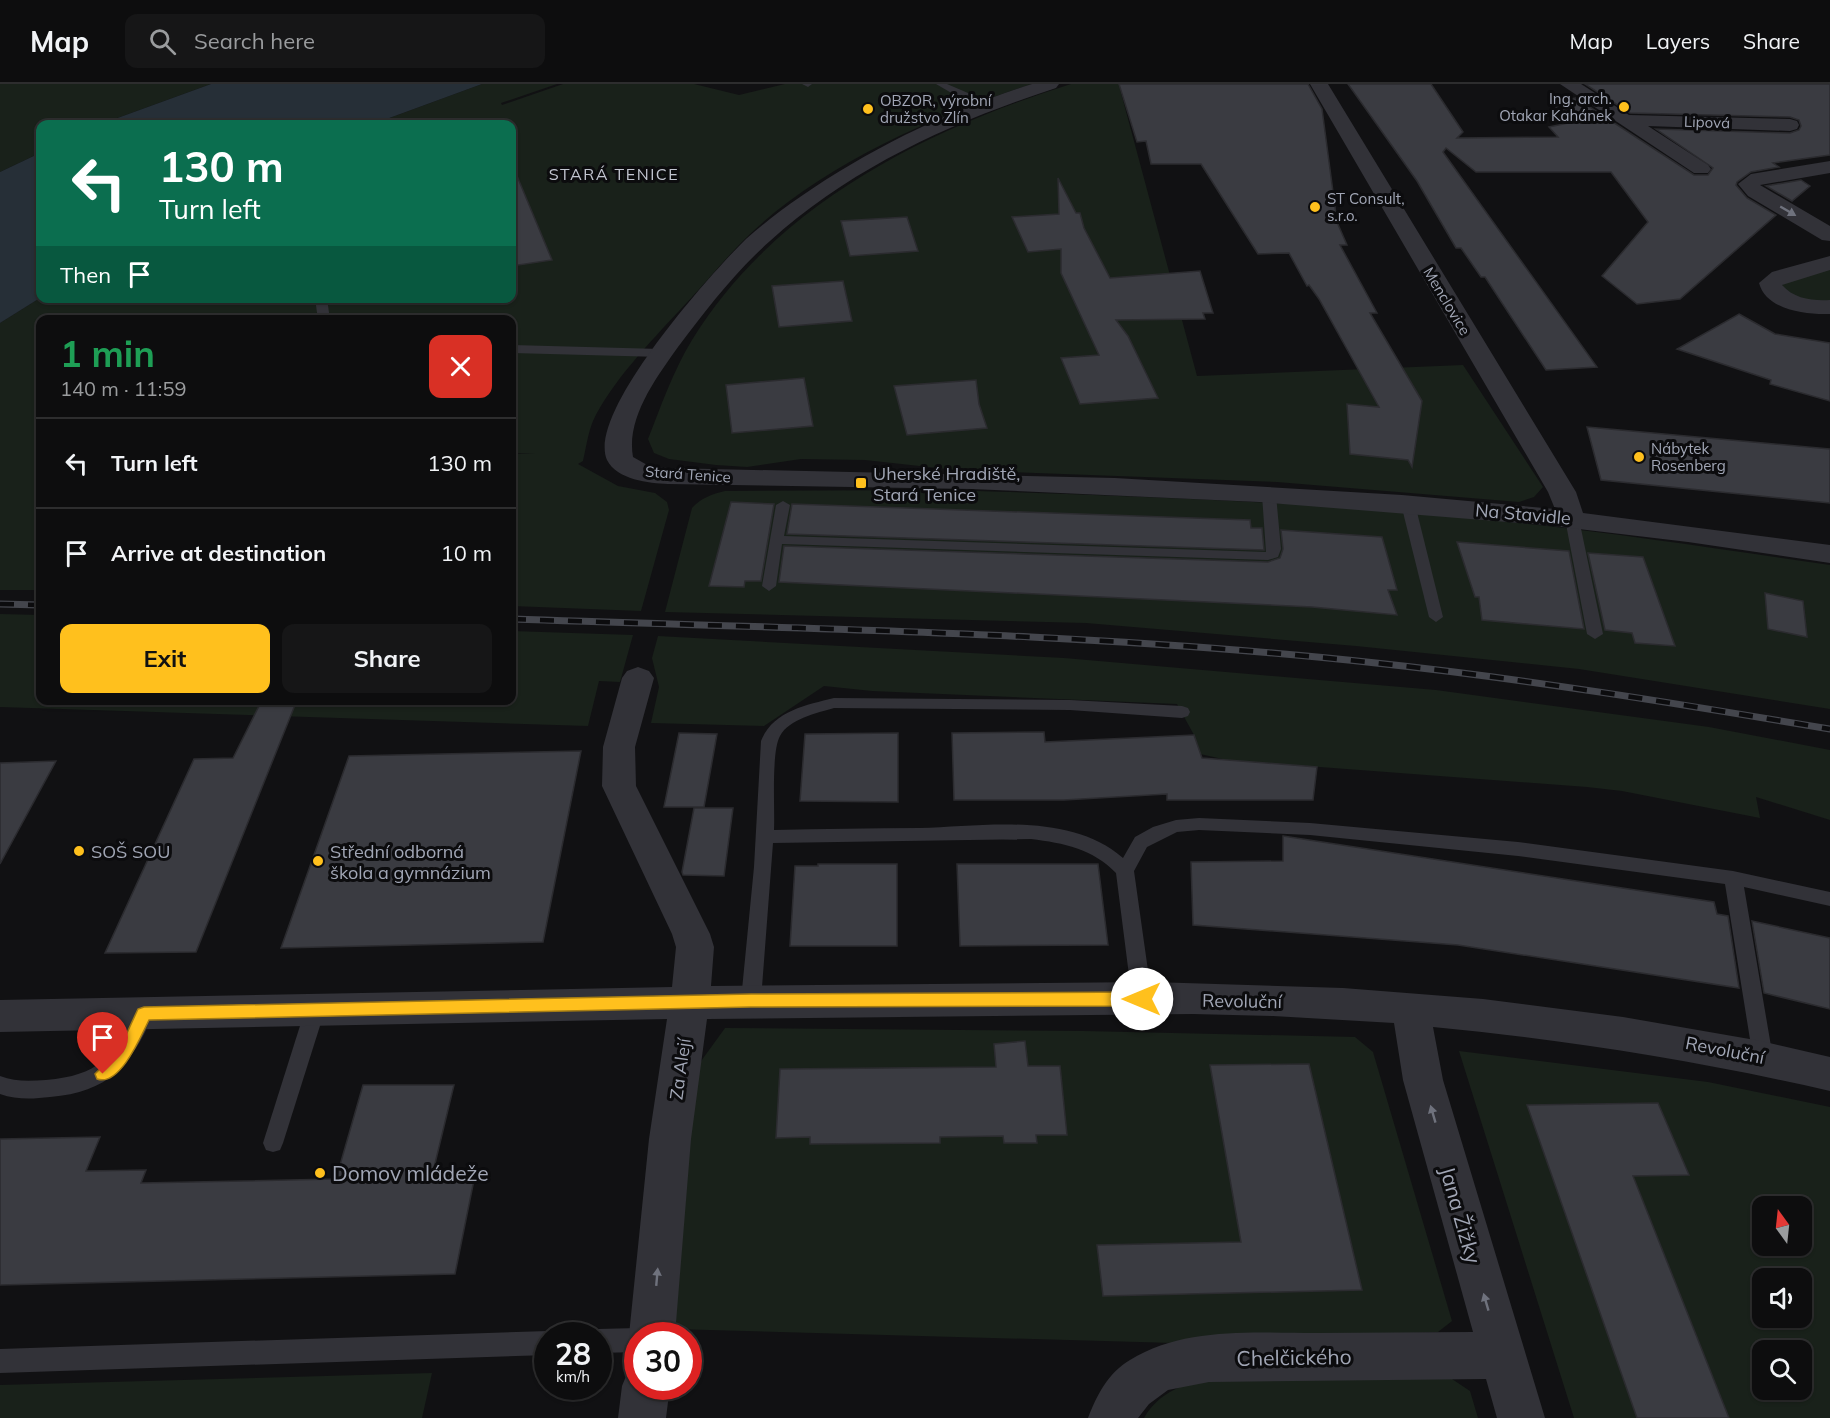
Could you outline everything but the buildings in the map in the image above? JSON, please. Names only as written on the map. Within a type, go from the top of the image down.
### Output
[{"type":"street","name":"Stará Tenice","points":[[1050,84],[991,105],[880,156],[796,209],[743,254],[661,353],[633,399],[617,437],[617,448],[621,461],[646,473],[684,477],[1068,485],[1215,492]]},
{"type":"street","name":"Menclovice","points":[[1319,84],[1562,492],[1572,519]]},
{"type":"street","name":"Lipová","points":[[1569,84],[1701,170]]},
{"type":"street","name":"Lipová","points":[[1624,120],[1790,125]]},
{"type":"street","points":[[1830,167],[1758,178],[1748,184],[1755,192],[1830,235]]},
{"type":"street","points":[[1830,263],[1780,277],[1770,283],[1772,290],[1789,302],[1817,308],[1830,307]]},
{"type":"street","name":"Na Stavidle","points":[[1215,492],[1408,504],[1572,519],[1830,554]]},
{"type":"street","name":"Za Alejí","points":[[638,678],[619,747],[619,786],[691,934],[695,947],[695,962],[670,1139],[653,1322]]},
{"type":"street","name":"Revoluční","points":[[2,1020],[144,1013],[751,1000],[1272,1000],[1412,1010],[1660,1037],[1830,1074]]},
{"type":"street","name":"Jana Žižky","points":[[1412,1010],[1423,1080],[1521,1418]]},
{"type":"street","name":"Chelčického","points":[[1112,1418],[1118,1403],[1140,1379],[1157,1370],[1184,1362],[1228,1357],[1501,1355]]},
{"type":"street","points":[[642,1418],[644,1400]]},
{"type":"lane","points":[[940,84],[963,96],[991,105]]},
{"type":"lane","points":[[516,349],[661,353]]},
{"type":"lane","points":[[776,540],[1261,557],[1273,554],[1274,549],[1269,495]]},
{"type":"lane","points":[[1408,504],[1437,617]]},
{"type":"lane","points":[[769,586],[783,505]]},
{"type":"lane","points":[[1572,519],[1595,634]]},
{"type":"lane","points":[[751,1000],[766,837],[770,739],[776,729],[812,708],[834,703],[954,702],[1070,705],[1182,712]]},
{"type":"lane","points":[[1125,871],[1141,842],[1176,826],[1199,824],[1310,829],[1506,848],[1733,878],[1830,899]]},
{"type":"lane","points":[[766,837],[1031,832],[1066,837],[1098,848],[1115,858],[1125,871],[1142,999]]},
{"type":"lane","points":[[1733,878],[1763,1058]]},
{"type":"lane","points":[[273,1143],[315,1010]]},
{"type":"lane","points":[[0,1085],[33,1089],[59,1088],[103,1074],[126,1052],[144,1013]]},
{"type":"lane","points":[[0,1361],[534,1343]]},
{"type":"shaded area","points":[[0,84],[211,84],[112,120],[36,120],[36,155],[0,172]]},
{"type":"shaded area","points":[[211,84],[482,84],[384,120],[112,120]]},
{"type":"shaded area","points":[[482,84],[557,84],[501,103],[502,105],[563,84],[694,84],[739,95],[785,84],[1032,84],[957,111],[882,144],[812,185],[779,209],[741,243],[620,378],[593,421],[583,461],[578,464],[618,486],[655,493],[667,502],[669,510],[641,611],[516,606],[516,454],[535,453],[516,453],[516,315],[36,315],[36,590],[0,590],[0,323],[36,300],[36,303],[516,303],[516,120],[384,120]]},
{"type":"shaded area","points":[[1071,84],[1131,84],[1120,89],[1197,376],[1463,365],[1543,487],[1534,497],[1519,502],[1277,482],[956,470],[865,460],[801,459],[747,467],[669,459],[654,453],[648,439],[685,352],[726,292],[766,250],[810,212],[858,179],[909,150],[962,124]]},
{"type":"shaded area","points":[[36,155],[36,300],[0,323],[0,172]]},
{"type":"shaded area","points":[[1830,269],[1830,303],[1807,303],[1781,287],[1783,284]]},
{"type":"shaded area","points":[[950,490],[1215,500],[1414,513],[1524,523],[1830,565],[1830,709],[1579,669],[1356,646],[1086,623],[665,612],[692,508],[711,495],[725,491]]},
{"type":"shaded area","points":[[0,614],[36,615],[36,705],[516,705],[516,631],[633,635],[620,682],[599,681],[588,726],[0,707]]},
{"type":"shaded area","points":[[658,636],[1064,658],[1436,690],[1709,727],[1830,750],[1830,820],[1756,797],[1760,818],[1622,791],[1587,787],[1227,760],[1200,754],[1194,735],[1177,704],[872,691],[824,686],[764,726],[651,723],[659,687],[652,658]]},
{"type":"shaded area","points":[[725,1028],[1084,1031],[1355,1037],[1373,1052],[1452,1321],[1438,1332],[1174,1343],[702,1330],[702,1322],[673,1322],[691,1075]]},
{"type":"shaded area","points":[[1459,1051],[1708,1082],[1830,1107],[1830,1418],[1574,1418]]},
{"type":"shaded area","points":[[432,1373],[422,1418],[0,1418],[0,1385]]},
{"type":"shaded area","points":[[1229,1373],[1449,1377],[1470,1391],[1478,1418],[1144,1418],[1160,1399],[1181,1386]]},
{"type":"railway","points":[[0,604],[36,605]]},
{"type":"railway","points":[[516,619],[944,633],[1160,644],[1268,653],[1376,663],[1547,684],[1830,729]]},
{"type":"place","name":"Ing. arch. Otakar Kahánek","points":[[1624,107]]},
{"type":"place","name":"OBZOR, výrobní družstvo Zlín","points":[[868,109]]},
{"type":"place","name":"ST Consult, s.r.o.","points":[[1315,207]]},
{"type":"place","name":"Nábytek Rosenberg","points":[[1639,457]]},
{"type":"place","name":"Uherské Hradiště, Stará Tenice","points":[[861,483]]},
{"type":"place","name":"SOŠ SOU","points":[[79,851]]},
{"type":"place","name":"Střední odborná škola a gymnázium","points":[[318,861]]},
{"type":"place","name":"Domov mládeže","points":[[320,1173]]},
{"type":"district","name":"STARÁ TENICE","points":[[614,174]]},
{"type":"route","points":[[103,1074],[126,1052],[144,1013],[751,1000],[1142,999]]}]
